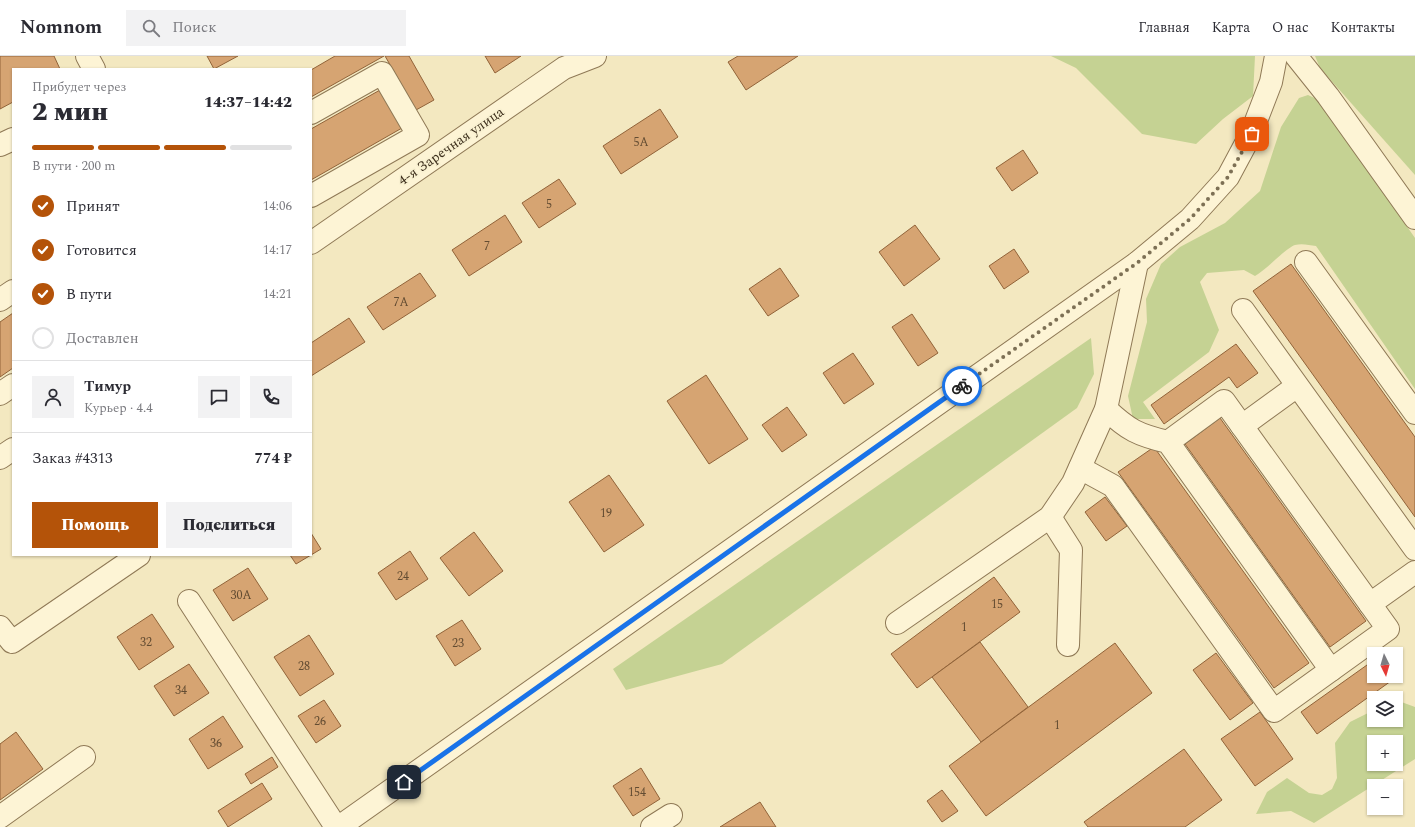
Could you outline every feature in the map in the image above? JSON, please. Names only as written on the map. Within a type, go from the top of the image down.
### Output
[{"type":"street","points":[[88,56],[94,68]]},
{"type":"street","name":"4-я Заречная улица","points":[[312,242],[564,68],[595,56]]},
{"type":"street","points":[[189,601],[338,827],[1137,263],[1190,219],[1228,177],[1252,134],[1271,82],[1276,56]]},
{"type":"street","points":[[1296,56],[1328,96],[1415,218]]},
{"type":"street","points":[[312,112],[382,73],[418,135],[312,195]]},
{"type":"street","points":[[0,145],[12,139]]},
{"type":"street","points":[[1306,262],[1415,413]]},
{"type":"street","points":[[897,623],[1050,517],[1073,483],[1106,409],[1137,263]]},
{"type":"street","points":[[0,300],[12,292]]},
{"type":"street","points":[[1243,310],[1415,549]]},
{"type":"street","points":[[0,394],[12,386]]},
{"type":"street","points":[[1242,426],[1298,386]]},
{"type":"street","points":[[1080,468],[1113,486],[1274,711],[1388,629],[1224,401],[1168,442]]},
{"type":"street","points":[[1106,409],[1120,423],[1142,436],[1168,442],[1332,670]]},
{"type":"street","points":[[0,458],[12,450]]},
{"type":"street","points":[[1050,517],[1071,550],[1068,645]]},
{"type":"street","points":[[0,627],[12,642],[138,556]]},
{"type":"street","points":[[1370,604],[1415,572]]},
{"type":"street","points":[[0,817],[84,757]]},
{"type":"street","points":[[652,827],[671,815]]},
{"type":"green space","points":[[1051,56],[1255,56],[1253,96],[1223,119],[1196,144],[1142,134],[1076,68]]},
{"type":"green space","points":[[1315,56],[1415,56],[1415,175],[1320,68]]},
{"type":"green space","points":[[1308,95],[1319,100],[1415,238],[1415,389],[1316,246],[1298,244],[1291,247],[1255,276],[1244,270],[1207,273],[1200,282],[1219,330],[1209,352],[1143,402],[1155,419],[1133,419],[1128,396],[1147,322],[1146,299],[1161,264],[1180,247],[1225,223],[1260,191],[1281,127],[1299,98]]},
{"type":"green space","points":[[1091,338],[1094,374],[1077,408],[722,664],[626,690],[613,669]]},
{"type":"green space","points":[[1403,703],[1415,707],[1415,759],[1403,767],[1403,735],[1367,735],[1367,771],[1396,771],[1383,779],[1367,779],[1367,789],[1314,823],[1291,811],[1256,814],[1267,792],[1287,778],[1309,793],[1322,795],[1332,789],[1337,778],[1335,743],[1350,722],[1367,714],[1367,727],[1403,727]]},
{"type":"building","points":[[0,56],[54,56],[60,68],[12,68],[12,103],[0,109]]},
{"type":"building","points":[[207,56],[238,56],[216,68],[213,68]]},
{"type":"building","points":[[335,56],[384,56],[312,96],[312,69]]},
{"type":"building","points":[[385,56],[409,56],[434,100],[416,110]]},
{"type":"building","points":[[485,56],[521,56],[495,73]]},
{"type":"building","points":[[738,56],[798,56],[746,90],[728,62]]},
{"type":"building","points":[[380,90],[402,128],[312,179],[312,128]]},
{"type":"building","points":[[660,109],[678,137],[621,174],[603,146]]},
{"type":"building","points":[[1023,150],[1038,173],[1012,191],[996,168]]},
{"type":"building","points":[[559,179],[576,204],[539,228],[522,203]]},
{"type":"building","points":[[505,215],[522,242],[469,276],[452,250]]},
{"type":"building","points":[[915,225],[940,259],[904,286],[879,252]]},
{"type":"building","points":[[1014,249],[1029,272],[1004,289],[989,266]]},
{"type":"building","points":[[1291,264],[1415,437],[1415,517],[1253,291]]},
{"type":"building","points":[[780,268],[799,296],[768,316],[749,289]]},
{"type":"building","points":[[420,273],[436,296],[383,330],[367,307]]},
{"type":"building","points":[[12,314],[12,369],[0,377],[0,322]]},
{"type":"building","points":[[912,314],[938,353],[918,366],[892,327]]},
{"type":"building","points":[[349,318],[365,342],[312,375],[312,342]]},
{"type":"building","points":[[1236,344],[1258,373],[1237,388],[1229,377],[1164,424],[1151,405]]},
{"type":"building","points":[[853,353],[874,384],[844,404],[823,373]]},
{"type":"building","points":[[706,375],[748,439],[709,464],[667,401]]},
{"type":"building","points":[[787,407],[807,435],[782,452],[762,425]]},
{"type":"building","points":[[1220,418],[1366,621],[1330,647],[1185,444]]},
{"type":"building","points":[[1154,447],[1309,663],[1274,688],[1118,472]]},
{"type":"building","points":[[609,475],[644,525],[604,552],[569,502]]},
{"type":"building","points":[[1105,497],[1127,526],[1106,541],[1085,512]]},
{"type":"building","points":[[474,532],[503,571],[469,596],[440,558]]},
{"type":"building","points":[[312,535],[321,549],[312,554]]},
{"type":"building","points":[[410,551],[428,579],[396,600],[378,573]]},
{"type":"building","points":[[291,556],[309,556],[296,564]]},
{"type":"building","points":[[248,568],[268,599],[233,621],[213,590]]},
{"type":"building","points":[[994,577],[1020,612],[917,688],[891,654]]},
{"type":"building","points":[[152,614],[174,647],[139,670],[117,637]]},
{"type":"building","points":[[462,620],[481,649],[455,666],[436,636]]},
{"type":"building","points":[[309,635],[334,674],[300,696],[274,657]]},
{"type":"building","points":[[980,642],[1028,707],[981,742],[932,677]]},
{"type":"building","points":[[1115,643],[1152,693],[986,816],[949,766]]},
{"type":"building","points":[[1216,653],[1253,703],[1230,720],[1193,670]]},
{"type":"building","points":[[189,664],[209,693],[174,716],[154,686]]},
{"type":"building","points":[[1367,665],[1367,683],[1388,683],[1377,691],[1367,691],[1367,698],[1317,734],[1301,712]]},
{"type":"building","points":[[324,700],[341,726],[316,743],[298,716]]},
{"type":"building","points":[[1260,712],[1293,759],[1255,786],[1221,739]]},
{"type":"building","points":[[223,716],[243,747],[208,769],[189,739]]},
{"type":"building","points":[[16,732],[43,769],[0,800],[0,744]]},
{"type":"building","points":[[1184,749],[1222,800],[1185,827],[1088,827],[1084,822]]},
{"type":"building","points":[[272,757],[278,767],[251,784],[245,774]]},
{"type":"building","points":[[641,768],[660,799],[633,816],[613,786]]},
{"type":"building","points":[[262,783],[272,799],[228,827],[218,811]]},
{"type":"building","points":[[942,790],[958,811],[942,822],[927,801]]},
{"type":"building","points":[[760,802],[776,827],[720,827]]},
{"type":"way so far","points":[[962,386],[1137,263],[1190,219],[1228,177],[1252,134]]},
{"type":"route","points":[[404,782],[962,386]]}]
